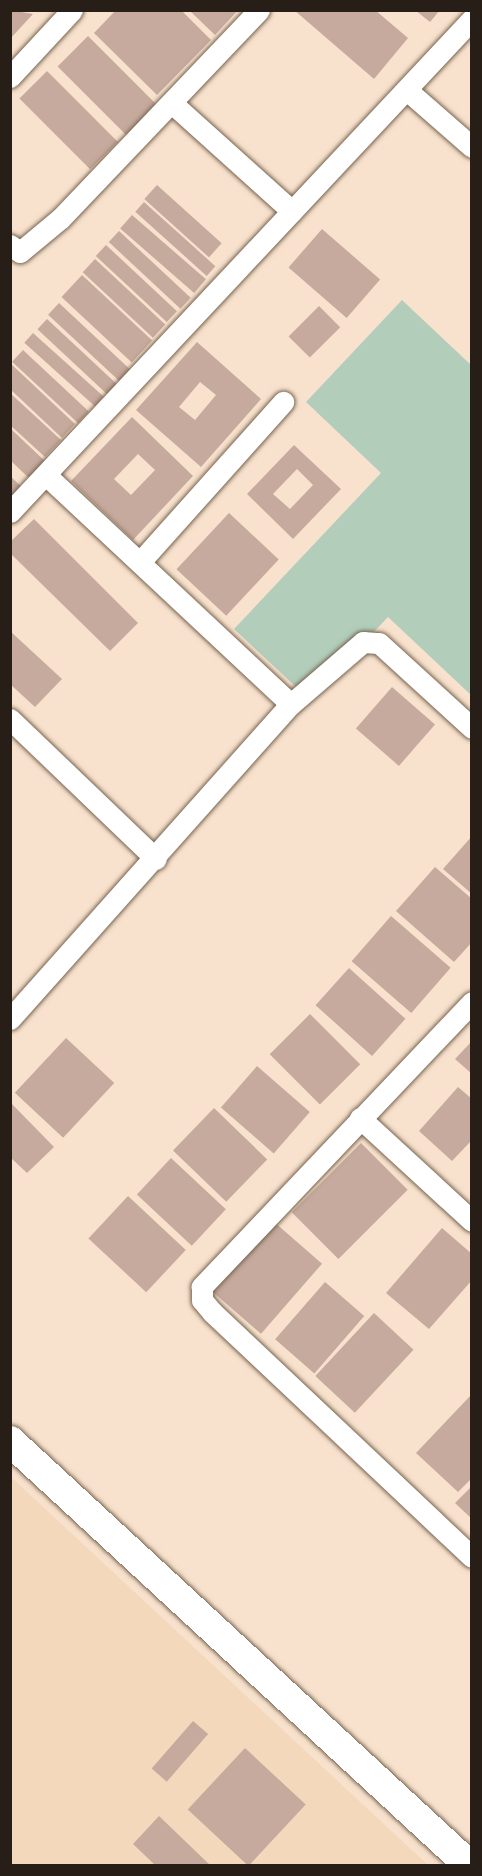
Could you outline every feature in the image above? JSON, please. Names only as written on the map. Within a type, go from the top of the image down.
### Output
[{"type":"street","points":[[10,77],[72,10]]},
{"type":"street","points":[[10,245],[20,252],[61,218],[259,10]]},
{"type":"street","points":[[10,512],[292,211],[408,91],[471,20]]},
{"type":"street","points":[[408,91],[471,147]]},
{"type":"street","points":[[172,104],[292,211]]},
{"type":"street","points":[[140,562],[283,402]]},
{"type":"street","points":[[46,475],[291,704]]},
{"type":"street","points":[[10,1019],[156,859],[291,704],[363,642],[379,643],[471,728]]},
{"type":"street","points":[[10,719],[156,859]]},
{"type":"street","points":[[471,1002],[210,1274],[202,1287],[202,1299],[471,1557]]},
{"type":"street","points":[[360,1118],[471,1221]]},
{"type":"street","points":[[10,1441],[470,1866]]},
{"type":"shaded area","points":[[11,1477],[428,1865],[11,1865]]},
{"type":"green space","points":[[402,300],[471,365],[471,695],[388,617],[310,700],[234,629],[381,473],[306,402]]},
{"type":"building","points":[[10,10],[33,14],[10,39]]},
{"type":"building","points":[[116,10],[181,10],[211,40],[157,95],[94,33]]},
{"type":"building","points":[[189,10],[238,10],[215,35]]},
{"type":"building","points":[[294,10],[375,10],[408,38],[374,79]]},
{"type":"building","points":[[415,10],[440,10],[430,22]]},
{"type":"building","points":[[88,36],[157,105],[127,136],[58,66]]},
{"type":"building","points":[[47,71],[118,142],[90,169],[19,99]]},
{"type":"building","points":[[157,185],[222,243],[209,257],[144,199]]},
{"type":"building","points":[[144,202],[215,266],[207,276],[135,212]]},
{"type":"building","points":[[132,215],[206,279],[194,293],[120,229]]},
{"type":"building","points":[[322,229],[380,280],[347,318],[289,267]]},
{"type":"building","points":[[119,231],[191,298],[180,309],[109,242]]},
{"type":"building","points":[[106,245],[177,311],[167,322],[96,256]]},
{"type":"building","points":[[95,259],[165,324],[153,338],[83,272]]},
{"type":"building","points":[[82,275],[152,340],[132,362],[62,297]]},
{"type":"building","points":[[59,303],[130,369],[119,381],[48,315]]},
{"type":"building","points":[[319,306],[340,327],[310,358],[289,336]]},
{"type":"building","points":[[47,319],[116,384],[107,394],[37,329]]},
{"type":"building","points":[[33,333],[104,397],[95,406],[24,343]]},
{"type":"building","points":[[197,342],[261,399],[201,467],[136,410]],"holes":[[[200,382],[216,395],[195,420],[179,407]]]},
{"type":"building","points":[[23,350],[89,411],[78,423],[12,362]]},
{"type":"building","points":[[10,363],[75,424],[62,438],[10,389]]},
{"type":"building","points":[[10,393],[61,440],[45,457],[10,425]]},
{"type":"building","points":[[132,417],[193,476],[133,540],[71,481]],"holes":[[[138,454],[155,470],[131,495],[114,479]]]},
{"type":"building","points":[[10,428],[48,464],[32,481],[10,460]]},
{"type":"building","points":[[294,445],[341,489],[293,539],[247,494]],"holes":[[[297,469],[313,485],[290,509],[273,494]]]},
{"type":"building","points":[[10,476],[23,488],[10,501]]},
{"type":"building","points":[[229,513],[279,559],[226,616],[176,569]]},
{"type":"building","points":[[34,519],[138,623],[110,651],[10,553],[10,542]]},
{"type":"building","points":[[10,631],[62,679],[35,707],[10,684]]},
{"type":"building","points":[[392,687],[435,724],[399,766],[356,729]]},
{"type":"building","points":[[472,836],[472,894],[443,869]]},
{"type":"building","points":[[435,867],[472,899],[472,942],[454,962],[396,911]]},
{"type":"building","points":[[391,916],[451,968],[411,1013],[352,961]]},
{"type":"building","points":[[349,968],[405,1019],[372,1056],[316,1005]]},
{"type":"building","points":[[310,1014],[360,1064],[320,1105],[270,1054]]},
{"type":"building","points":[[66,1038],[114,1083],[63,1138],[15,1093]]},
{"type":"building","points":[[472,1041],[472,1074],[455,1059]]},
{"type":"building","points":[[257,1066],[310,1112],[274,1153],[221,1108]]},
{"type":"building","points":[[458,1087],[472,1099],[472,1140],[452,1161],[419,1131]]},
{"type":"building","points":[[10,1102],[54,1147],[27,1173],[10,1157]]},
{"type":"building","points":[[214,1108],[267,1159],[226,1202],[173,1150]]},
{"type":"building","points":[[361,1143],[408,1190],[338,1259],[292,1212]]},
{"type":"building","points":[[171,1158],[226,1209],[192,1246],[137,1195]]},
{"type":"building","points":[[128,1196],[186,1250],[146,1292],[88,1238]]},
{"type":"building","points":[[273,1221],[322,1264],[261,1334],[212,1291]]},
{"type":"building","points":[[442,1228],[472,1254],[472,1280],[429,1329],[386,1293]]},
{"type":"building","points":[[325,1282],[364,1316],[314,1373],[275,1339]]},
{"type":"building","points":[[374,1313],[413,1350],[355,1413],[315,1376]]},
{"type":"building","points":[[472,1394],[472,1478],[458,1492],[416,1453]]},
{"type":"building","points":[[472,1486],[472,1519],[455,1503]]},
{"type":"building","points":[[193,1721],[208,1734],[167,1782],[152,1769]]},
{"type":"building","points":[[245,1748],[306,1805],[248,1866],[188,1809]]},
{"type":"building","points":[[159,1816],[211,1866],[156,1866],[133,1844]]}]
